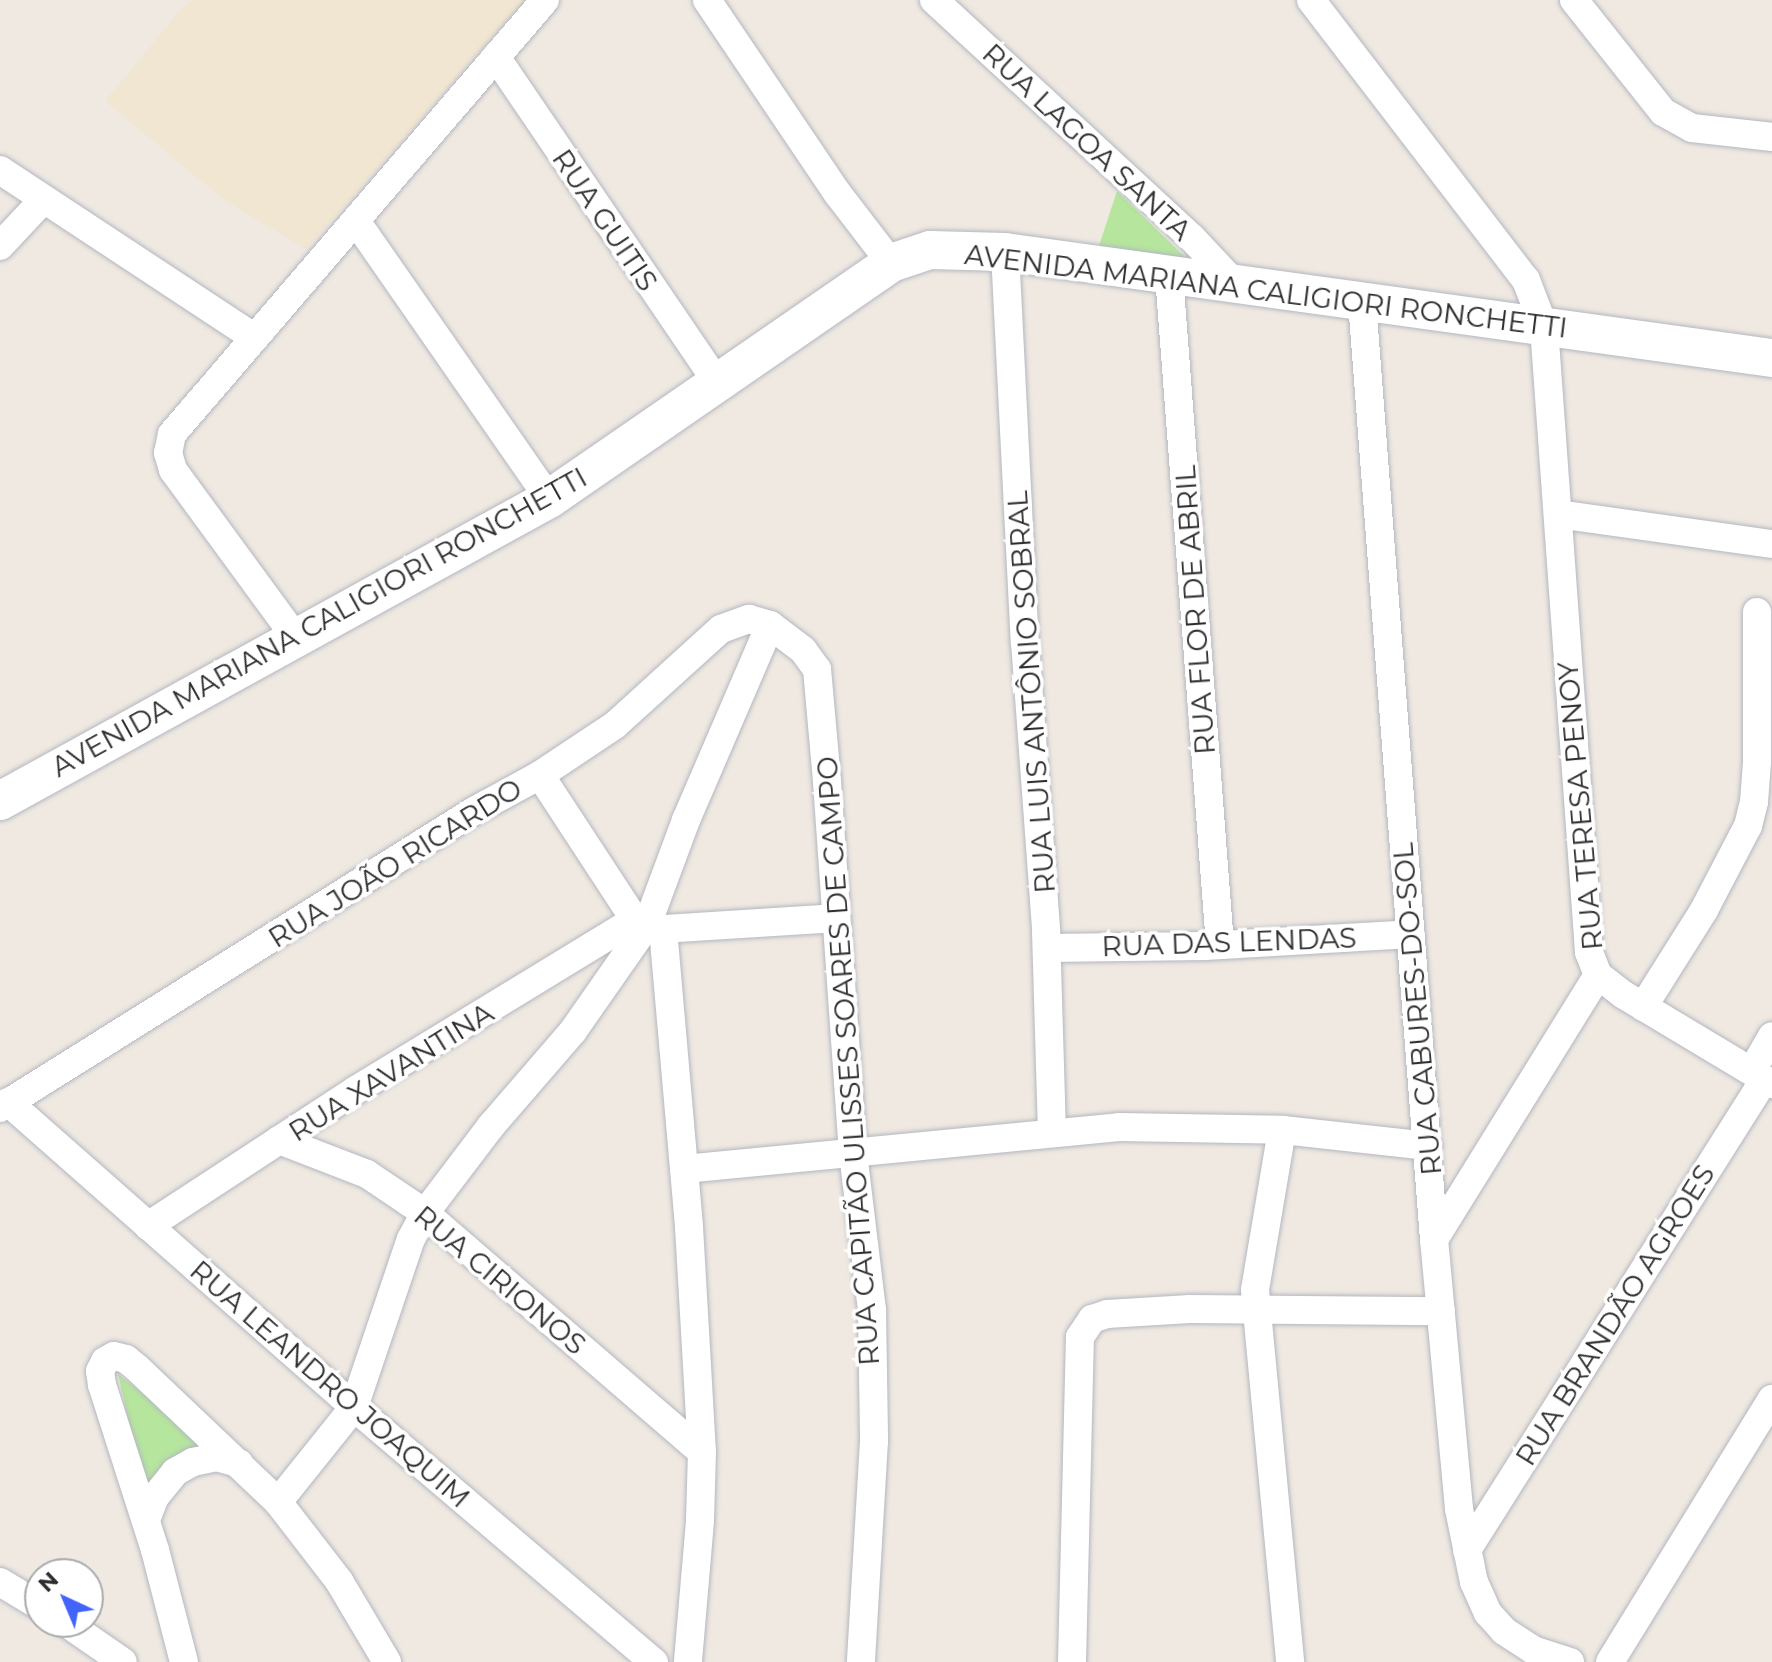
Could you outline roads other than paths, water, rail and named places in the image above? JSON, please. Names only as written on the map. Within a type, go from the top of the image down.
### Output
[{"type":"street","points":[[296,638],[173,470],[168,453],[172,434],[545,0]]},
{"type":"street","points":[[707,0],[838,194],[891,263]]},
{"type":"street","name":"RUA LAGOA SANTA","points":[[934,0],[1192,238],[1237,286]]},
{"type":"street","name":"RUA TERESA PENOY","points":[[1311,0],[1526,280],[1544,327],[1589,952],[1598,975],[1434,1239]]},
{"type":"street","points":[[1574,0],[1663,112],[1692,128],[1772,137]]},
{"type":"street","name":"RUA GUITIS","points":[[496,57],[717,382]]},
{"type":"street","points":[[0,170],[253,337]]},
{"type":"street","points":[[0,246],[44,199]]},
{"type":"street","points":[[356,221],[549,499]]},
{"type":"street","name":"AVENIDA MARIANA CALIGIORI RONCHETTI","points":[[0,801],[549,499],[891,263],[930,250],[1005,252],[1772,358]]},
{"type":"street","name":"RUA LUIS ANTÔNIO SOBRAL","points":[[1005,252],[1024,627],[1047,948],[1052,1132]]},
{"type":"street","name":"RUA FLOR DE ABRIL","points":[[1169,275],[1220,945]]},
{"type":"street","name":"RUA CABURES-DO-SOL","points":[[1362,302],[1434,1239],[1457,1486],[1474,1582],[1488,1613],[1504,1631],[1533,1650],[1570,1662]]},
{"type":"street","points":[[1558,514],[1772,544]]},
{"type":"street","points":[[1643,1007],[1704,910],[1748,826],[1754,802],[1757,762],[1757,612]]},
{"type":"street","name":"RUA JOÃO RICARDO","points":[[4,1105],[462,819],[540,775],[615,725],[721,629],[749,619],[770,625]]},
{"type":"street","points":[[278,1502],[354,1407],[408,1246],[425,1213],[491,1126],[573,1031],[648,925],[686,820],[770,625]]},
{"type":"street","name":"RUA CAPITÃO ULISSES SOARES DE CAMPO","points":[[770,625],[803,650],[817,669],[853,1153],[872,1309],[874,1441],[861,1662]]},
{"type":"street","points":[[540,775],[648,925],[684,1169],[702,1452],[688,1662]]},
{"type":"street","name":"RUA XAVANTINA","points":[[148,1226],[279,1140],[648,925],[836,918]]},
{"type":"street","name":"RUA DAS LENDAS","points":[[1047,948],[1220,945],[1411,934]]},
{"type":"street","points":[[1598,975],[1643,1007],[1767,1064]]},
{"type":"street","name":"RUA BRANDÃO AGROES","points":[[1467,1550],[1767,1064]]},
{"type":"street","name":"RUA LEANDRO JOAQUIM","points":[[4,1105],[654,1662]]},
{"type":"street","points":[[684,1169],[1052,1132],[1177,1126],[1282,1130],[1428,1146]]},
{"type":"street","points":[[1282,1130],[1255,1290],[1290,1662]]},
{"type":"street","name":"RUA CIRIONOS","points":[[279,1140],[367,1174],[425,1213],[702,1452]]},
{"type":"street","points":[[1072,1662],[1080,1337],[1092,1319],[1107,1314],[1190,1309],[1441,1311]]},
{"type":"street","points":[[184,1662],[146,1520],[102,1385],[100,1371],[105,1361],[114,1356],[126,1359],[278,1502],[339,1581],[387,1662]]},
{"type":"street","points":[[1610,1662],[1772,1399]]},
{"type":"street","points":[[146,1520],[155,1497],[175,1472],[193,1462],[216,1457],[239,1463]]},
{"type":"street","points":[[0,1582],[24,1596]]},
{"type":"street","points":[[88,1638],[123,1662]]}]
